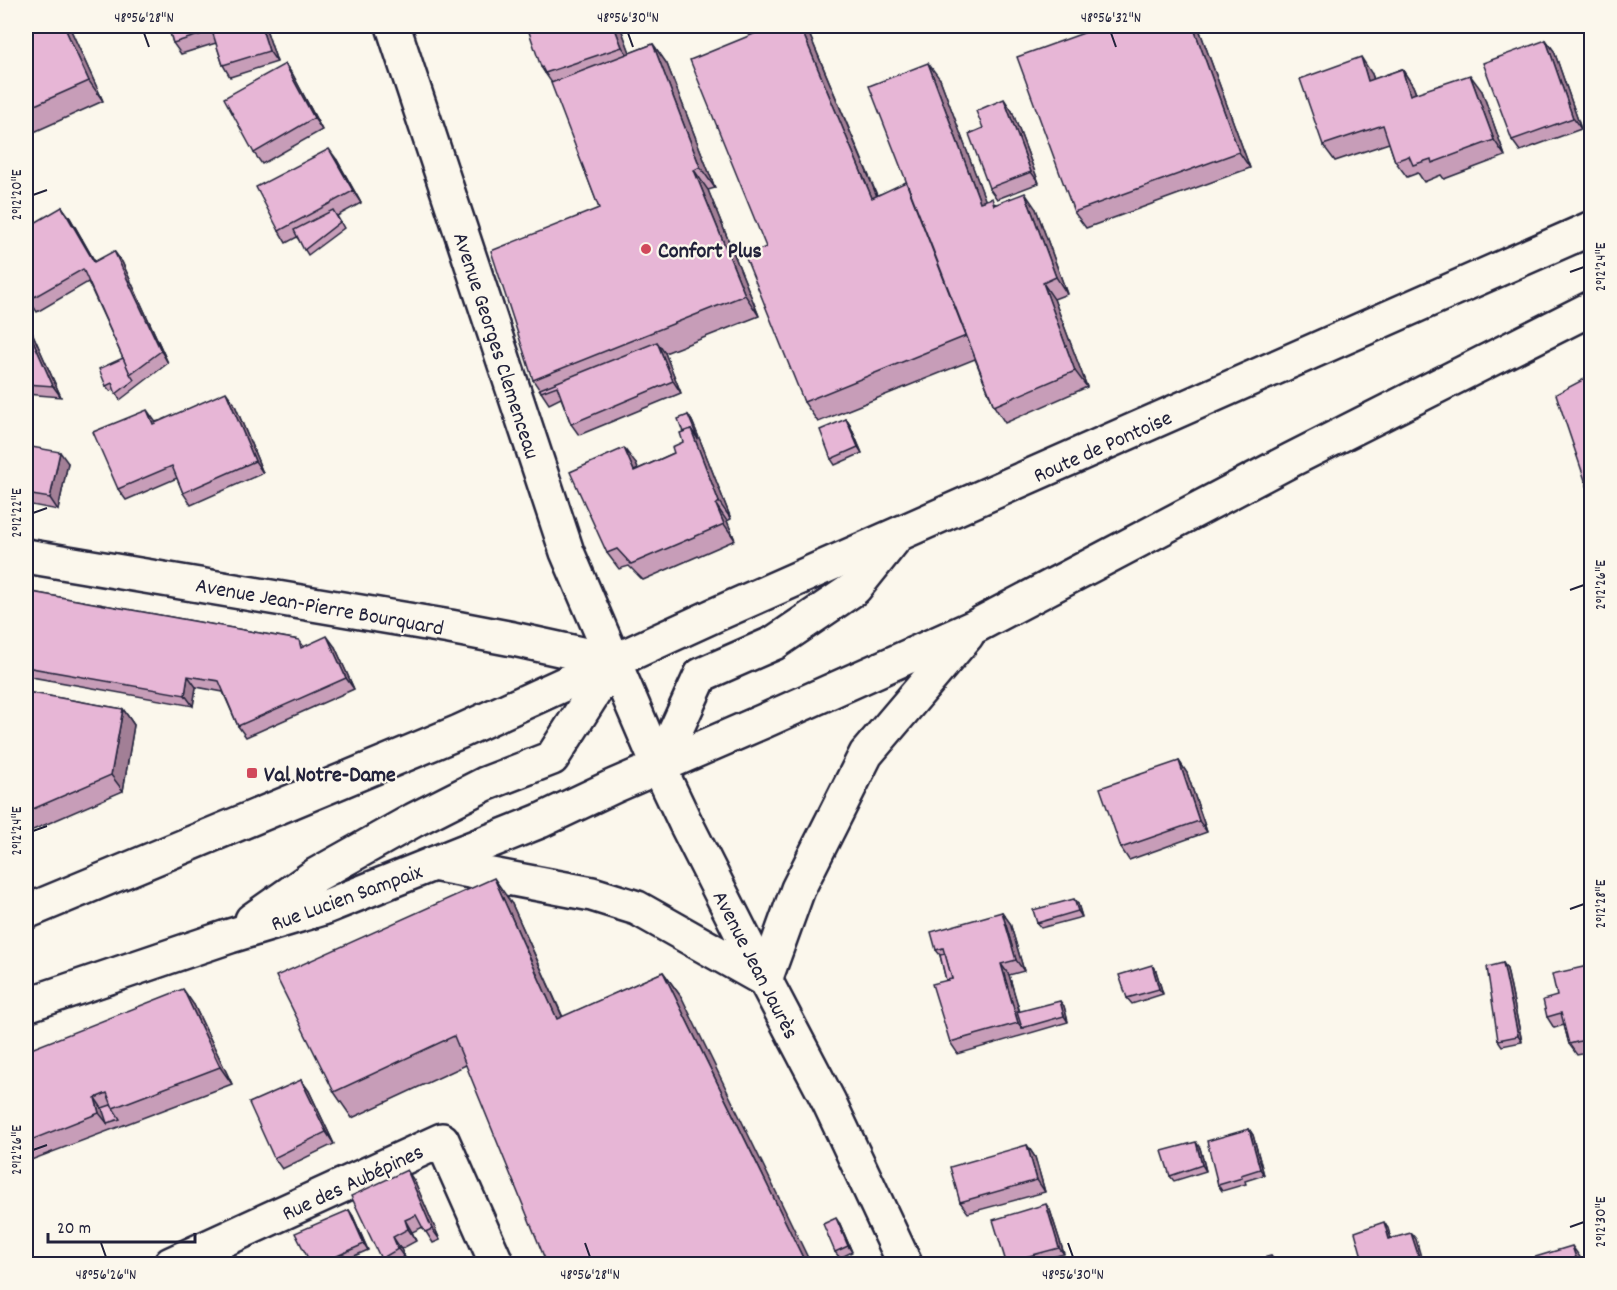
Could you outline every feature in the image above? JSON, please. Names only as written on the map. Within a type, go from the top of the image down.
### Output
[{"type":"main road","name":"Avenue Georges Clemenceau","points":[[393,26],[567,552],[614,662]]},
{"type":"main road","name":"Route de Pontoise","points":[[614,662],[717,614],[1592,228]]},
{"type":"main road","points":[[659,768],[975,627],[1291,460],[1592,308]]},
{"type":"main road","points":[[659,768],[701,675],[774,643],[855,588],[896,536]]},
{"type":"main road","name":"Avenue Jean-Pierre Bourquard","points":[[26,556],[450,627],[614,662]]},
{"type":"main road","points":[[433,864],[592,894],[637,908],[765,980],[798,889],[866,754],[975,627]]},
{"type":"main road","name":"Avenue Jean Jaurès","points":[[614,662],[659,768],[685,822],[829,1102],[905,1264]]},
{"type":"main road","points":[[26,912],[459,732],[614,662]]},
{"type":"main road","points":[[230,936],[316,874],[484,784],[552,758],[614,662]]},
{"type":"main road","name":"Rue Lucien Sampaix","points":[[26,1005],[230,936],[323,908],[540,820],[659,768]]},
{"type":"main road","name":"Rue des Aubépines","points":[[171,1264],[442,1140],[497,1264]]},
{"type":"building","points":[[26,26],[64,26],[89,81],[26,109]]},
{"type":"building","points":[[168,26],[261,26],[269,51],[223,65],[212,31],[173,43]]},
{"type":"building","points":[[527,26],[614,26],[622,47],[545,73]]},
{"type":"building","points":[[773,26],[800,26],[872,198],[906,182],[966,336],[804,402],[745,256],[766,247],[690,60]]},
{"type":"building","points":[[1103,26],[1193,26],[1239,152],[1074,212],[1017,57]]},
{"type":"building","points":[[1546,40],[1573,118],[1512,140],[1483,63]]},
{"type":"building","name":"Confort Plus","points":[[653,44],[700,167],[694,170],[745,295],[533,380],[491,251],[599,208],[551,83]]},
{"type":"building","points":[[1361,57],[1368,81],[1402,69],[1410,95],[1470,75],[1494,140],[1432,163],[1431,159],[1413,165],[1409,156],[1395,161],[1383,125],[1323,145],[1300,79]]},
{"type":"building","points":[[928,63],[980,202],[992,198],[994,205],[1025,193],[1056,277],[1043,283],[1075,371],[994,406],[869,86]]},
{"type":"building","points":[[285,64],[314,118],[254,153],[224,98]]},
{"type":"building","points":[[1004,99],[1031,172],[989,188],[969,134],[983,128],[976,111]]},
{"type":"building","points":[[329,149],[353,191],[279,231],[256,187]]},
{"type":"building","points":[[62,207],[94,262],[114,251],[161,351],[130,374],[83,269],[29,300],[26,294],[26,228]]},
{"type":"building","points":[[333,210],[340,222],[304,250],[294,230]]},
{"type":"building","points":[[26,325],[53,386],[26,384]]},
{"type":"building","points":[[657,342],[673,381],[571,424],[557,386],[541,392],[540,389]]},
{"type":"building","points":[[123,358],[134,380],[116,394],[112,383],[106,386],[99,369]]},
{"type":"building","points":[[1592,375],[1592,501],[1556,394]]},
{"type":"building","points":[[226,392],[255,461],[183,493],[172,466],[118,489],[93,432],[147,410],[153,424]]},
{"type":"building","points":[[688,415],[698,439],[691,429],[683,432],[678,419]]},
{"type":"building","points":[[846,419],[858,447],[831,459],[820,430]]},
{"type":"building","points":[[691,429],[719,502],[716,505],[724,524],[631,564],[617,549],[607,553],[570,472],[624,448],[634,471],[674,453],[672,447],[683,442],[680,433]]},
{"type":"building","points":[[26,446],[60,452],[50,498],[26,494]]},
{"type":"building","points":[[26,591],[299,640],[301,648],[327,636],[346,678],[238,726],[219,681],[188,676],[185,695],[26,667]]},
{"type":"building","points":[[26,692],[123,709],[111,775],[26,812]]},
{"type":"building","points":[[1179,761],[1199,821],[1121,848],[1100,788]]},
{"type":"building","points":[[494,878],[557,1019],[663,972],[806,1264],[547,1264],[454,1036],[334,1092],[276,976]]},
{"type":"building","points":[[1074,899],[1078,911],[1037,923],[1033,910]]},
{"type":"building","points":[[1002,912],[1016,960],[1001,964],[1018,1023],[950,1042],[932,984],[952,979],[943,948],[936,950],[931,932]]},
{"type":"building","points":[[945,954],[952,979],[946,980],[940,955]]},
{"type":"building","points":[[1503,963],[1518,1036],[1498,1040],[1487,967]]},
{"type":"building","points":[[1152,965],[1159,989],[1127,998],[1119,975]]},
{"type":"building","points":[[1592,965],[1592,1038],[1569,1044],[1561,1013],[1547,1017],[1543,1000],[1557,996],[1552,974]]},
{"type":"building","points":[[183,989],[220,1067],[113,1108],[107,1093],[95,1098],[99,1113],[26,1142],[26,1051]]},
{"type":"building","points":[[1060,1001],[1064,1016],[1022,1028],[1017,1012]]},
{"type":"building","points":[[301,1080],[326,1132],[274,1158],[249,1103]]},
{"type":"building","points":[[111,1105],[120,1119],[107,1123],[102,1108]]},
{"type":"building","points":[[1249,1129],[1260,1169],[1241,1175],[1242,1178],[1218,1185],[1207,1141]]},
{"type":"building","points":[[1196,1142],[1202,1165],[1170,1176],[1162,1151]]},
{"type":"building","points":[[1027,1145],[1037,1180],[960,1202],[950,1167]]},
{"type":"building","points":[[407,1170],[432,1229],[425,1232],[416,1215],[405,1220],[408,1229],[393,1237],[398,1249],[381,1259],[351,1196]]},
{"type":"building","points":[[1046,1204],[1059,1248],[1006,1262],[993,1220]]},
{"type":"building","points":[[349,1210],[364,1244],[319,1264],[311,1264],[295,1233]]},
{"type":"building","points":[[836,1218],[848,1246],[835,1252],[823,1224]]},
{"type":"building","points":[[1384,1222],[1389,1239],[1411,1233],[1421,1264],[1364,1264],[1355,1232]]},
{"type":"building","points":[[1572,1246],[1578,1264],[1523,1264],[1522,1261]]},
{"type":"building","points":[[1271,1256],[1274,1264],[1240,1264]]},
{"type":"place","name":"Confort Plus","points":[[646,249]]},
{"type":"place","name":"Val Notre-Dame","points":[[252,773]]}]
